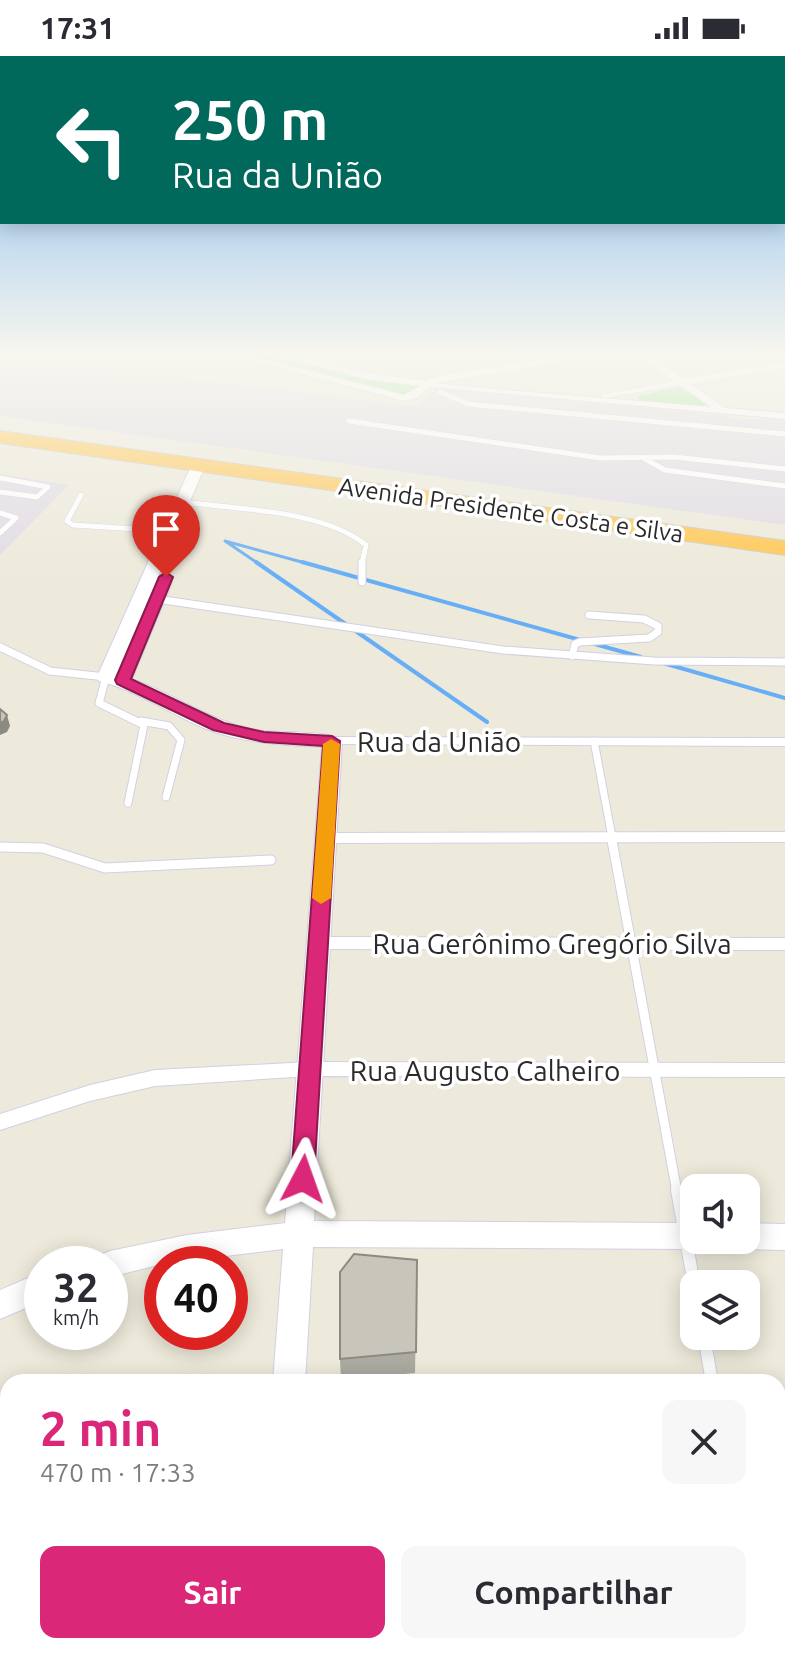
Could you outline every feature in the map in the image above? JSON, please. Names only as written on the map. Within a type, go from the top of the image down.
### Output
[{"type":"highway","name":"Avenida Presidente Costa e Silva","points":[[61,430],[785,532]]},
{"type":"highway","name":"Avenida Presidente Costa e Silva","points":[[0,437],[785,548]]},
{"type":"street","points":[[114,679],[205,467]]},
{"type":"street","points":[[114,679],[157,599],[177,532]]},
{"type":"street","name":"Rua da União","points":[[114,679],[219,727],[264,737],[332,741],[785,742]]},
{"type":"street","points":[[290,1374],[332,741]]},
{"type":"street","points":[[325,838],[785,837]]},
{"type":"street","name":"Rua Gerônimo Gregório Silva","points":[[318,943],[785,944]]},
{"type":"street","name":"Rua Augusto Calheiro","points":[[0,1122],[90,1093],[155,1078],[310,1069],[785,1070]]},
{"type":"street","points":[[128,1260],[187,1248],[299,1234],[680,1236]]},
{"type":"street","points":[[760,1236],[785,1237]]},
{"type":"street","points":[[0,1305],[24,1294]]},
{"type":"lane","points":[[407,430],[600,458],[674,457],[785,469]]},
{"type":"lane","points":[[728,430],[785,434]]},
{"type":"lane","points":[[645,459],[665,470],[785,486]]},
{"type":"lane","points":[[0,478],[48,487],[37,497],[0,492]]},
{"type":"lane","points":[[81,495],[67,516],[67,521],[73,525],[177,532]]},
{"type":"lane","points":[[189,503],[314,521],[356,534],[366,545],[362,558],[362,582]]},
{"type":"lane","points":[[0,513],[16,518],[0,533]]},
{"type":"lane","points":[[157,599],[447,643],[572,656],[654,661],[785,662]]},
{"type":"lane","points":[[572,656],[575,644],[580,642],[649,638],[658,632],[658,626],[644,619],[589,615]]},
{"type":"lane","points":[[0,647],[31,667],[51,674],[114,679],[99,703],[141,721],[169,726],[181,740],[166,797]]},
{"type":"lane","points":[[128,803],[145,732],[141,721]]},
{"type":"lane","points":[[594,741],[654,1071],[680,1190]]},
{"type":"lane","points":[[0,847],[39,845],[84,864],[105,868],[271,860]]},
{"type":"lane","points":[[706,1350],[711,1374]]},
{"type":"shaded area","points":[[98,430],[785,430],[785,525]]},
{"type":"shaded area","points":[[0,474],[69,485],[0,555]]},
{"type":"building","points":[[0,709],[7,715],[0,723]]},
{"type":"building","points":[[354,1254],[417,1260],[416,1352],[340,1359],[340,1272]]},
{"type":"waterway","points":[[259,564],[225,541],[309,564]]},
{"type":"waterway","points":[[256,562],[487,722]]},
{"type":"waterway","points":[[302,562],[641,657]]},
{"type":"waterway","points":[[663,663],[785,698]]},
{"type":"slow traffic","points":[[321,898],[331,744]]},
{"type":"route","points":[[166,577],[122,680],[219,727],[264,737],[332,741],[303,1179]]}]
